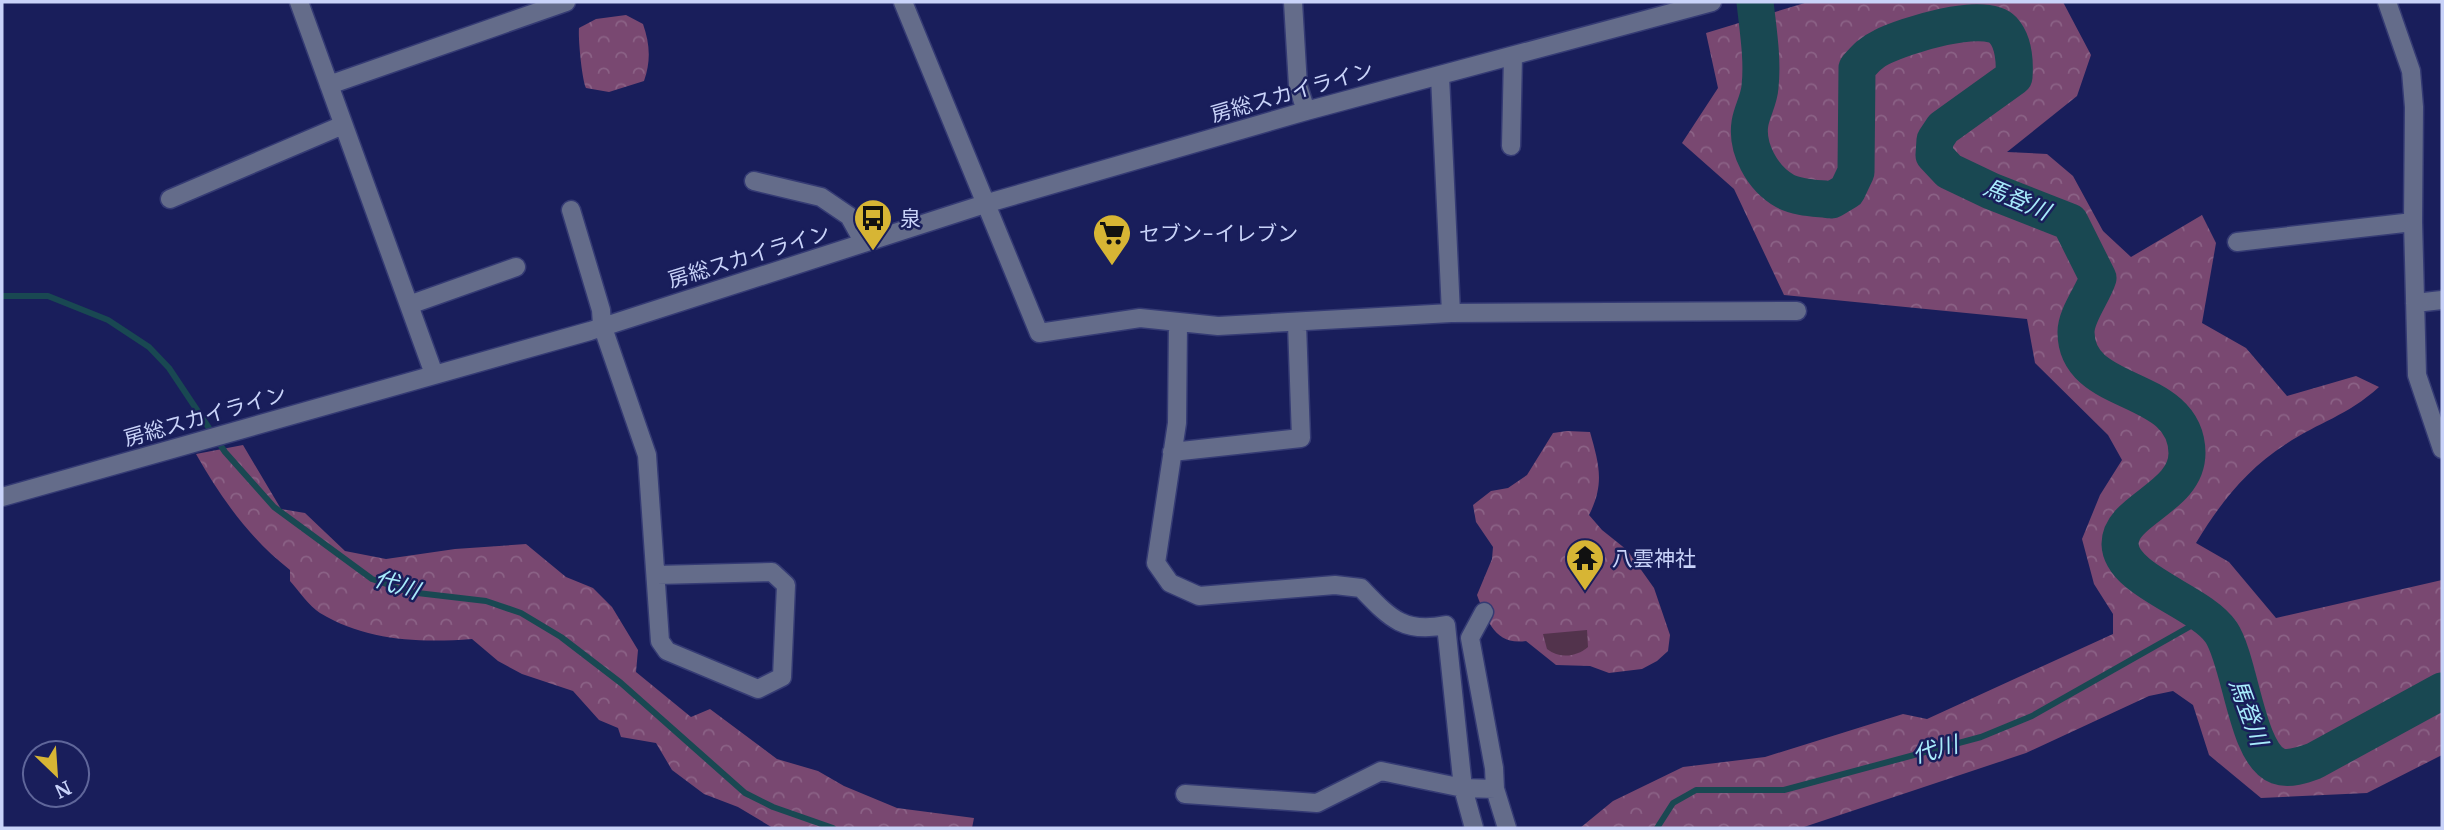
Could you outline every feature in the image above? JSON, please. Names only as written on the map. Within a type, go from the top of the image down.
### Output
[{"type":"street","points":[[299,2],[434,374]]},
{"type":"street","points":[[329,85],[566,2]]},
{"type":"street","points":[[903,2],[988,203],[1034,327],[1039,333],[1140,318],[1218,326],[1297,324],[1451,313],[1797,311]]},
{"type":"street","points":[[1293,2],[1298,86],[1306,111]]},
{"type":"street","name":"房総スカイライン","points":[[2,497],[603,326],[988,203],[1306,111],[1712,2]]},
{"type":"street","points":[[2387,2],[2411,71],[2414,107],[2413,222],[2417,375],[2442,449]]},
{"type":"street","points":[[1511,146],[1513,56]]},
{"type":"street","points":[[1440,76],[1451,313]]},
{"type":"street","points":[[170,200],[342,125]]},
{"type":"street","points":[[754,181],[821,197],[849,216],[864,243]]},
{"type":"street","points":[[571,209],[601,310],[603,326],[647,455],[660,640],[667,651],[758,689],[782,677],[786,585],[772,572],[657,575]]},
{"type":"street","points":[[2237,242],[2413,222]]},
{"type":"street","points":[[409,305],[516,267]]},
{"type":"street","points":[[2415,303],[2442,300]]},
{"type":"street","points":[[1178,323],[1177,423],[1156,563],[1170,583],[1199,596],[1335,585],[1362,588],[1391,619],[1400,624],[1417,627],[1446,625],[1464,788],[1474,828]]},
{"type":"street","points":[[1172,452],[1301,438],[1297,324]]},
{"type":"street","points":[[1484,612],[1470,638],[1494,768],[1495,789],[1507,828]]},
{"type":"street","points":[[1185,794],[1317,803],[1381,771],[1464,788],[1495,789]]},
{"type":"green space","points":[[1808,2],[2063,2],[2091,55],[2077,96],[2007,152],[2047,154],[2073,176],[2103,231],[2131,257],[2202,215],[2216,243],[2202,323],[2246,348],[2287,396],[2356,376],[2379,387],[2356,405],[2298,436],[2258,465],[2225,501],[2196,543],[2229,562],[2276,618],[2442,580],[2442,755],[2367,793],[2261,798],[2209,755],[2193,705],[2173,691],[2149,696],[2026,753],[1801,828],[1580,828],[1613,801],[1683,767],[1765,757],[1903,714],[1927,719],[2113,634],[2113,614],[2094,584],[2082,539],[2100,495],[2122,460],[2108,435],[2035,363],[2027,319],[1784,295],[1734,189],[1682,143],[1718,88],[1706,33]]},
{"type":"green space","points":[[626,15],[643,24],[645,31],[649,59],[644,81],[609,92],[586,88],[579,28],[596,19]]},
{"type":"green space","points":[[1590,432],[1596,454],[1599,484],[1589,515],[1602,530],[1627,550],[1654,588],[1670,635],[1668,651],[1642,669],[1609,673],[1590,666],[1556,665],[1526,641],[1515,641],[1499,635],[1488,621],[1477,595],[1492,559],[1493,547],[1476,522],[1473,505],[1491,491],[1508,488],[1527,475],[1553,433]]},
{"type":"green space","points":[[243,445],[281,509],[305,513],[345,551],[386,559],[455,549],[526,544],[566,577],[593,588],[612,607],[638,650],[636,672],[691,717],[710,709],[777,759],[818,771],[844,786],[897,808],[974,818],[972,828],[773,828],[738,807],[704,794],[672,770],[656,743],[621,737],[618,728],[599,720],[573,691],[522,674],[498,661],[472,639],[433,641],[375,635],[320,613],[290,581],[290,570],[262,545],[237,517],[196,454]]},
{"type":"shaded area","points":[[1587,630],[1588,647],[1578,653],[1568,656],[1547,649],[1543,634]]},
{"type":"waterway","name":"馬登川","points":[[1755,2],[1761,76],[1750,123],[1753,152],[1757,162],[1777,185],[1785,191],[1808,197],[1832,200],[1847,191],[1856,172],[1857,68],[1871,53],[1908,37],[1962,24],[1993,25],[2007,35],[2013,53],[2014,77],[1943,128],[1935,140],[1934,155],[1949,171],[1991,191],[2070,222],[2098,278],[2077,325],[2081,354],[2093,369],[2169,413],[2182,430],[2187,453],[2184,468],[2177,481],[2130,521],[2123,532],[2120,544],[2124,557],[2133,569],[2147,580],[2197,610],[2221,632],[2234,664],[2251,726],[2267,758],[2278,766],[2287,767],[2314,761],[2442,691]]},
{"type":"waterway","name":"代川","points":[[2,296],[48,296],[108,320],[149,347],[169,368],[225,452],[274,507],[372,579],[409,592],[486,601],[521,613],[561,637],[621,683],[745,793],[773,807],[833,828]]},
{"type":"waterway","name":"代川","points":[[1657,828],[1673,803],[1696,790],[1784,790],[1981,737],[2032,716],[2205,618]]},
{"type":"place","name":"泉","points":[[873,252]]},
{"type":"place","name":"セブン-イレブン","points":[[1112,267]]},
{"type":"place","name":"八雲神社","points":[[1585,592]]}]
